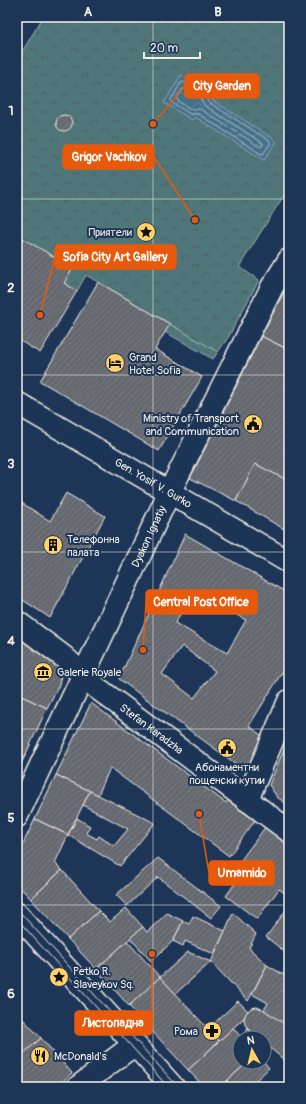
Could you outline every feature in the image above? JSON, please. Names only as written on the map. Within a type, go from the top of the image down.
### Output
[{"type":"street","name":"Dyakon Ignatiy","points":[[17,816],[169,493],[272,287],[289,260]]},
{"type":"street","name":"Gen. Yosif V. Gurko","points":[[17,403],[289,562]]},
{"type":"street","name":"Stefan Karadzha","points":[[17,622],[64,657],[98,688],[289,831]]},
{"type":"street","points":[[247,800],[289,701]]},
{"type":"street","points":[[17,914],[173,1087]]},
{"type":"street","points":[[81,1085],[134,1044]]},
{"type":"green space","points":[[43,17],[289,17],[289,187],[239,267],[259,280],[229,336],[218,352],[86,275],[77,291],[64,283],[17,235],[17,60]]},
{"type":"green space","points":[[170,324],[218,352],[213,359],[165,332]]},
{"type":"water","points":[[181,75],[211,94],[209,98],[277,141],[264,160],[195,117],[192,120],[164,103]]},
{"type":"building","points":[[64,115],[70,117],[72,123],[70,129],[64,131],[58,129],[56,123],[58,117]]},
{"type":"building","points":[[17,235],[73,268],[64,283],[77,291],[40,353],[17,339]]},
{"type":"building","name":"Grand Hotel Sofia","points":[[98,282],[170,324],[155,349],[202,377],[159,451],[40,381]]},
{"type":"building","points":[[284,292],[289,295],[289,350],[261,336]]},
{"type":"building","name":"Ministry of Transport and Communication","points":[[261,336],[289,350],[289,469],[284,479],[255,464],[236,501],[190,478]]},
{"type":"building","points":[[255,464],[289,481],[289,532],[236,501]]},
{"type":"building","name":"Телефонна палата","points":[[66,493],[105,516],[50,618],[17,596],[17,574],[19,571],[17,570],[17,500],[50,521]]},
{"type":"building","points":[[185,534],[289,594],[289,661],[249,726],[266,739],[251,775],[119,679]],"holes":[[[194,591],[246,620],[227,653],[175,623]],[[182,646],[215,671],[194,698],[162,674]]]},
{"type":"building","points":[[17,634],[60,667],[61,675],[59,685],[47,708],[17,694]]},
{"type":"building","points":[[17,694],[47,708],[24,758],[17,755]]},
{"type":"building","points":[[91,703],[226,803],[232,795],[259,815],[229,856],[110,768],[98,795],[56,775]]},
{"type":"building","points":[[289,737],[289,806],[277,797],[269,785]]},
{"type":"building","points":[[17,755],[24,758],[17,772]]},
{"type":"building","points":[[56,775],[90,791],[68,835],[35,819]]},
{"type":"building","points":[[90,791],[155,823],[120,866],[68,835],[77,818],[90,826],[86,833],[97,839],[99,836],[114,846],[128,829],[83,805]]},
{"type":"building","points":[[35,819],[68,835],[55,863],[62,870],[31,899],[17,884],[17,856]]},
{"type":"building","points":[[269,822],[289,837],[289,891],[286,894],[279,889],[257,919],[226,896],[248,865],[241,860]]},
{"type":"building","points":[[158,858],[221,906],[211,918],[158,877],[127,906],[116,895]]},
{"type":"building","points":[[62,870],[99,911],[68,939],[31,899]]},
{"type":"building","points":[[289,906],[289,955],[266,937]]},
{"type":"building","points":[[126,908],[143,927],[96,969],[68,939],[99,911],[110,922]]},
{"type":"building","points":[[167,913],[183,921],[173,941],[151,961],[130,938],[143,927],[147,932]]},
{"type":"building","points":[[233,913],[256,934],[249,948],[267,965],[248,1001],[211,962]]},
{"type":"building","points":[[193,916],[225,931],[214,954],[185,941],[183,946],[173,941],[183,921],[189,924]]},
{"type":"building","points":[[127,941],[160,977],[129,1006],[96,969]]},
{"type":"building","points":[[188,952],[211,962],[175,994],[160,977]]},
{"type":"building","points":[[267,965],[289,978],[288,1027],[264,1010],[268,1003],[252,994]]},
{"type":"building","points":[[160,977],[219,1041],[188,1070],[129,1006]]},
{"type":"building","points":[[238,1001],[248,1011],[244,1018],[219,1041],[208,1029]]},
{"type":"building","points":[[257,1007],[264,1010],[289,1027],[289,1064],[272,1050],[272,1030],[250,1030],[245,1025],[244,1019],[246,1013],[251,1008]]},
{"type":"building","points":[[17,1013],[41,1038],[17,1059]]},
{"type":"building","points":[[233,1028],[235,1030],[232,1030],[232,1070],[239,1070],[220,1087],[204,1087],[188,1070]]},
{"type":"building","points":[[41,1038],[72,1073],[56,1087],[17,1087],[17,1080],[22,1075],[17,1069],[17,1059]]},
{"type":"building","points":[[239,1070],[267,1070],[255,1081],[261,1087],[220,1087]]},
{"type":"tram line","points":[[17,909],[178,1087]]},
{"type":"tram line","points":[[17,919],[168,1087]]},
{"type":"place","name":"City Garden","points":[[153,124]]},
{"type":"place","name":"Grigor Vachkov","points":[[195,220]]},
{"type":"place","name":"Приятели","points":[[146,232]]},
{"type":"place","name":"Sofia City Art Gallery","points":[[40,315]]},
{"type":"place","name":"Grand Hotel Sofia","points":[[115,363]]},
{"type":"place","name":"Ministry of Transport and Communication","points":[[253,424]]},
{"type":"place","name":"Телефонна палата","points":[[53,545]]},
{"type":"place","name":"Central Post Office","points":[[143,650]]},
{"type":"place","name":"Galerie Royale","points":[[43,672]]},
{"type":"place","name":"Абонаментни пощенски кутии","points":[[227,748]]},
{"type":"place","name":"Umamido","points":[[199,814]]},
{"type":"place","name":"Листопадна","points":[[152,954]]},
{"type":"place","name":"Petko R. Slaveykov Sq.","points":[[59,977]]},
{"type":"place","name":"Рома","points":[[212,1031]]},
{"type":"place","name":"McDonald's","points":[[40,1056]]}]
